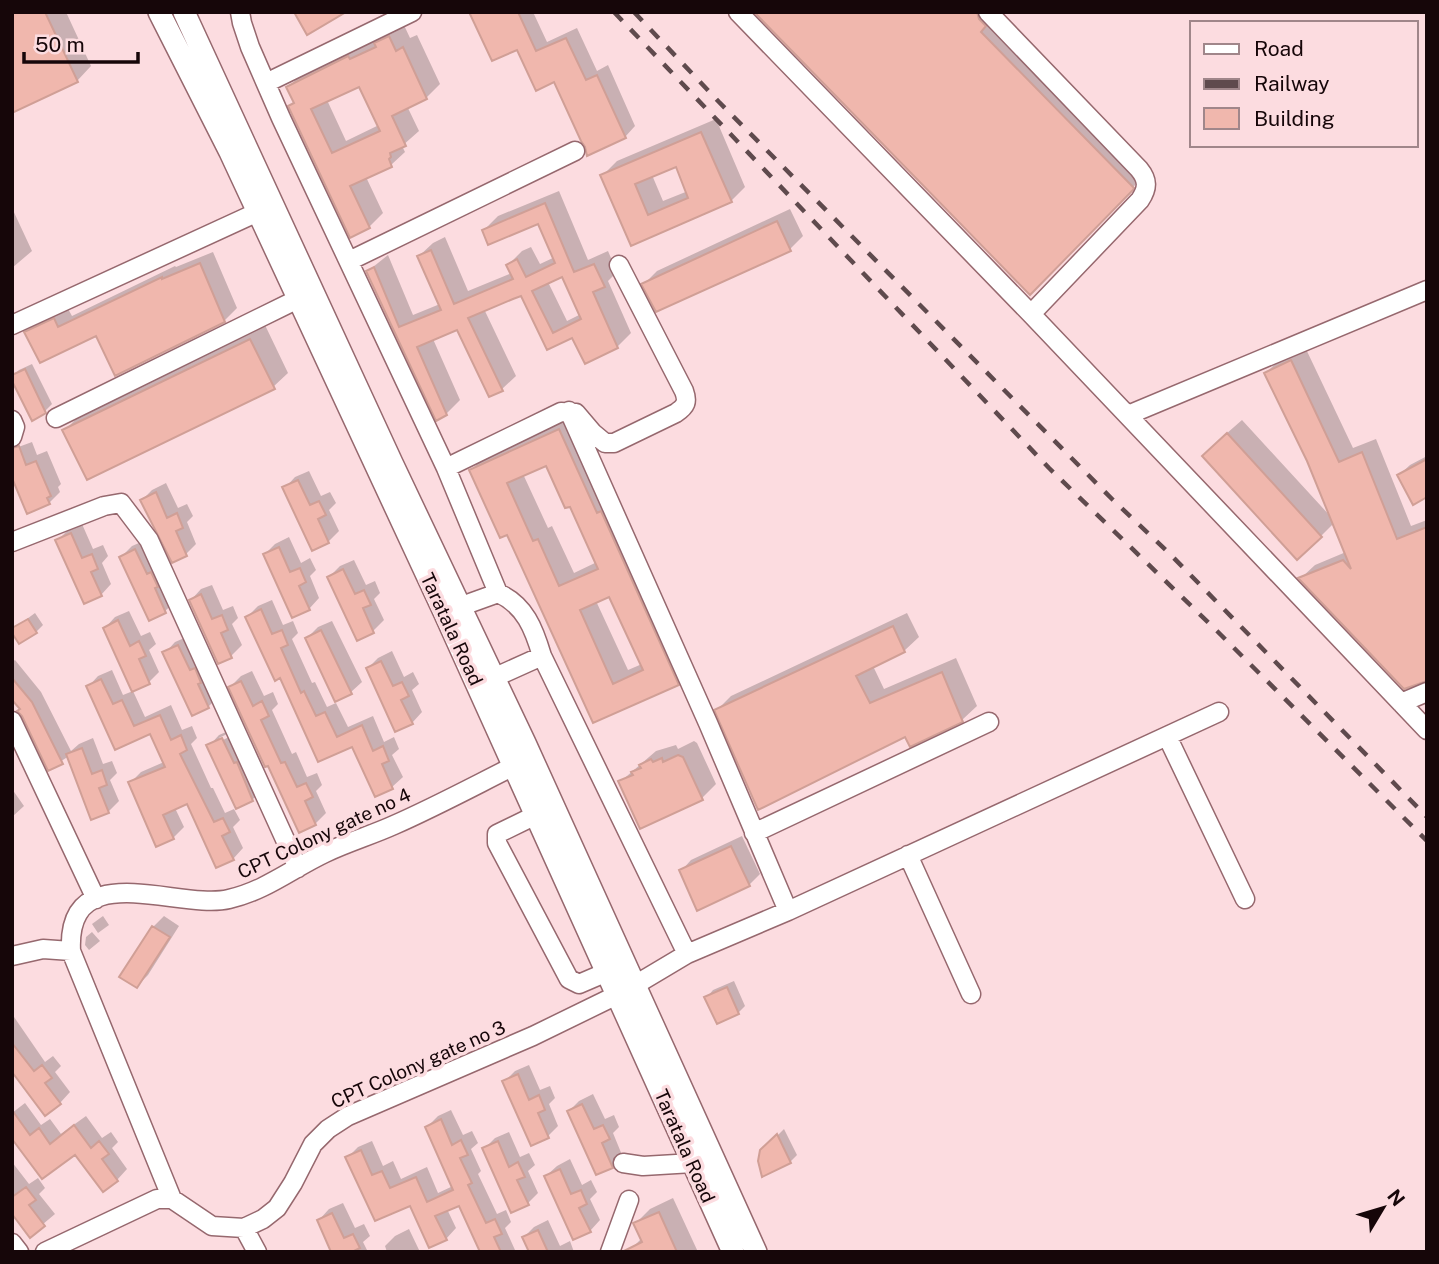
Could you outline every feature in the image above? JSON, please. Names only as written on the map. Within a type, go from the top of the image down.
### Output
[{"type":"main road","name":"Taratala Road","points":[[159,12],[452,609]]},
{"type":"main road","points":[[184,12],[626,990],[756,1252]]},
{"type":"main road","name":"Taratala Road","points":[[485,681],[514,766],[607,972],[626,990],[693,1163],[733,1252]]},
{"type":"street","points":[[240,12],[250,47],[446,468],[498,593]]},
{"type":"street","points":[[266,83],[412,12]]},
{"type":"street","points":[[738,12],[1128,415],[1427,730]]},
{"type":"street","points":[[988,12],[1139,169],[1147,184],[1140,200],[1031,314]]},
{"type":"street","points":[[349,261],[575,151]]},
{"type":"street","points":[[12,325],[258,212]]},
{"type":"street","points":[[446,468],[552,415],[569,411],[584,419],[593,433],[605,443],[614,443],[676,414],[685,407],[687,400],[684,391],[619,265]]},
{"type":"street","points":[[1128,415],[1427,290]]},
{"type":"street","points":[[56,418],[298,299]]},
{"type":"street","points":[[569,411],[788,911]]},
{"type":"street","points":[[12,420],[15,427],[12,437]]},
{"type":"street","points":[[12,542],[104,506],[121,503],[149,540],[298,868]]},
{"type":"street","points":[[452,609],[498,593],[508,597],[528,618],[542,656],[687,954]]},
{"type":"street","points":[[485,681],[542,656]]},
{"type":"street","points":[[1401,703],[1427,692]]},
{"type":"street","name":"CPT Colony gate no 3","points":[[244,1228],[263,1219],[277,1208],[313,1144],[328,1129],[348,1116],[533,1036],[626,990],[687,954],[788,911],[1219,712]]},
{"type":"street","points":[[12,722],[96,899],[80,910],[70,933],[71,951],[172,1199],[212,1226],[244,1228],[257,1252]]},
{"type":"street","points":[[754,833],[989,722]]},
{"type":"street","points":[[1167,736],[1245,900]]},
{"type":"street","name":"CPT Colony gate no 4","points":[[96,899],[130,891],[210,902],[230,899],[261,889],[326,853],[394,825],[514,766]]},
{"type":"street","points":[[536,815],[497,834],[496,843],[569,979],[579,984],[607,972]]},
{"type":"street","points":[[908,855],[971,994]]},
{"type":"street","points":[[12,956],[43,949],[71,951]]},
{"type":"street","points":[[623,1163],[643,1166],[693,1163]]},
{"type":"street","points":[[45,1252],[157,1199],[172,1199]]},
{"type":"street","points":[[610,1252],[629,1200]]},
{"type":"street","points":[[12,1243],[19,1252]]},
{"type":"building","points":[[12,12],[45,12],[78,82],[12,113]]},
{"type":"building","points":[[294,12],[346,12],[307,35]]},
{"type":"building","points":[[469,12],[518,12],[536,51],[566,38],[586,80],[597,75],[626,138],[587,156],[554,82],[536,91],[517,50],[492,61]]},
{"type":"building","points":[[754,12],[977,12],[979,19],[986,26],[981,32],[1134,188],[1030,295]]},
{"type":"building","points":[[389,36],[396,51],[403,47],[427,99],[392,116],[406,146],[390,153],[392,167],[350,186],[370,228],[350,238],[288,106],[294,103],[286,87],[348,56],[350,59],[376,47],[374,43]],"holes":[[[359,87],[380,131],[332,153],[311,109]]]},
{"type":"building","points":[[701,132],[732,202],[631,246],[600,175]],"holes":[[[676,167],[688,198],[648,215],[635,184]]]},
{"type":"building","points":[[545,203],[574,272],[594,264],[605,287],[593,292],[618,348],[585,364],[572,338],[547,350],[521,296],[513,299],[468,318],[503,391],[489,397],[457,330],[417,347],[447,415],[436,421],[366,271],[374,267],[399,327],[441,310],[417,256],[431,250],[454,304],[513,279],[506,265],[517,259],[526,277],[555,263],[538,224],[488,245],[482,230]],"holes":[[[562,277],[581,319],[553,333],[532,291]]]},
{"type":"building","points":[[777,221],[791,251],[656,312],[641,284]]},
{"type":"building","points":[[200,263],[225,322],[115,376],[96,336],[40,363],[24,332],[54,318],[58,327],[162,277]]},
{"type":"building","points":[[250,339],[275,389],[87,480],[62,430]]},
{"type":"building","points":[[1291,360],[1339,462],[1362,452],[1397,539],[1427,527],[1427,681],[1404,689],[1298,578],[1343,560],[1351,569],[1307,461],[1264,373]]},
{"type":"building","points":[[25,369],[46,413],[32,421],[12,381],[12,375]]},
{"type":"building","points":[[559,429],[597,513],[601,511],[679,685],[593,723],[507,535],[500,538],[469,470]],"holes":[[[546,466],[565,508],[570,507],[598,569],[559,586],[538,539],[533,541],[507,483]],[[609,597],[643,670],[613,684],[580,610]]]},
{"type":"building","points":[[1227,433],[1322,537],[1297,560],[1202,456]]},
{"type":"building","points":[[19,446],[26,465],[36,461],[51,496],[47,498],[50,504],[27,514],[12,478],[12,448]]},
{"type":"building","points":[[1427,459],[1427,497],[1413,505],[1397,475]]},
{"type":"building","points":[[298,480],[310,505],[319,501],[326,515],[318,519],[329,543],[312,551],[282,487]]},
{"type":"building","points":[[156,492],[167,518],[177,513],[183,528],[176,531],[187,556],[172,563],[140,500]]},
{"type":"building","points":[[71,533],[82,558],[92,554],[98,569],[91,572],[102,596],[84,604],[55,540]]},
{"type":"building","points":[[279,547],[290,572],[300,568],[306,582],[299,586],[310,610],[292,618],[263,554]]},
{"type":"building","points":[[135,549],[147,574],[151,572],[166,613],[149,621],[119,557]]},
{"type":"building","points":[[343,569],[355,594],[364,590],[371,605],[363,608],[374,633],[357,641],[327,577]]},
{"type":"building","points":[[201,594],[212,619],[222,615],[228,630],[221,633],[232,658],[218,664],[189,600]]},
{"type":"building","points":[[261,609],[272,634],[282,630],[288,645],[281,648],[301,693],[304,691],[316,716],[325,712],[337,737],[362,725],[373,751],[383,746],[389,761],[382,764],[393,789],[375,797],[352,747],[318,762],[280,678],[275,681],[245,617]]},
{"type":"building","points":[[28,619],[37,633],[19,644],[12,628]]},
{"type":"building","points":[[118,620],[130,646],[139,641],[146,656],[139,659],[150,684],[132,692],[103,628]]},
{"type":"building","points":[[893,626],[905,652],[856,676],[870,703],[942,672],[963,722],[910,747],[905,737],[758,810],[714,710]]},
{"type":"building","points":[[321,630],[352,694],[335,702],[305,638]]},
{"type":"building","points":[[178,645],[190,670],[195,668],[201,683],[198,684],[209,708],[192,716],[162,652]]},
{"type":"building","points":[[381,661],[393,686],[402,682],[409,696],[401,700],[413,724],[395,732],[366,668]]},
{"type":"building","points":[[12,678],[32,702],[63,764],[48,771],[22,716],[17,711],[20,709],[12,700]]},
{"type":"building","points":[[101,679],[113,704],[122,700],[134,726],[160,715],[171,740],[181,735],[187,750],[180,754],[214,822],[223,818],[230,832],[222,836],[234,860],[216,868],[187,804],[163,815],[174,839],[156,847],[128,782],[165,767],[150,734],[115,750],[86,686]]},
{"type":"building","points":[[241,681],[253,706],[262,701],[269,716],[261,720],[281,763],[285,762],[297,787],[306,783],[313,797],[305,801],[316,825],[299,833],[228,687]]},
{"type":"building","points":[[222,738],[234,763],[237,762],[253,801],[236,809],[206,745]]},
{"type":"building","points":[[82,748],[92,774],[102,770],[107,785],[99,788],[109,813],[91,820],[66,754]]},
{"type":"building","points":[[678,755],[683,757],[703,800],[640,829],[618,781],[633,775],[631,772],[651,759],[653,762],[662,758],[663,762]]},
{"type":"building","points":[[731,846],[750,886],[697,911],[679,870]]},
{"type":"building","points":[[152,926],[170,937],[137,988],[119,977]]},
{"type":"building","points":[[727,987],[739,1014],[717,1024],[704,997]]},
{"type":"building","points":[[12,1043],[34,1071],[42,1065],[52,1078],[45,1083],[61,1104],[45,1116],[12,1072]]},
{"type":"building","points":[[518,1074],[529,1100],[539,1095],[545,1110],[538,1113],[549,1138],[531,1146],[502,1081]]},
{"type":"building","points":[[582,1104],[594,1129],[603,1125],[610,1139],[602,1143],[613,1168],[596,1175],[567,1111]]},
{"type":"building","points":[[12,1110],[30,1135],[39,1128],[50,1144],[74,1125],[91,1148],[99,1141],[109,1154],[102,1159],[118,1181],[103,1192],[75,1155],[42,1179],[12,1139]]},
{"type":"building","points":[[441,1119],[452,1145],[461,1140],[468,1155],[460,1158],[472,1183],[468,1185],[486,1223],[495,1219],[502,1234],[494,1237],[501,1252],[480,1252],[459,1206],[435,1216],[447,1240],[429,1248],[410,1206],[375,1221],[345,1157],[361,1150],[372,1175],[382,1171],[390,1188],[416,1177],[427,1202],[453,1190],[425,1127]]},
{"type":"building","points":[[777,1134],[791,1163],[762,1177],[758,1161],[760,1150]]},
{"type":"building","points":[[498,1141],[509,1167],[518,1162],[525,1177],[517,1180],[529,1205],[511,1213],[482,1148]]},
{"type":"building","points":[[560,1169],[571,1194],[581,1190],[587,1204],[579,1208],[591,1232],[573,1240],[544,1176]]},
{"type":"building","points":[[26,1187],[36,1200],[29,1205],[45,1226],[30,1238],[12,1214],[12,1197]]},
{"type":"building","points":[[659,1212],[677,1252],[622,1252],[642,1242],[633,1223]]},
{"type":"building","points":[[332,1213],[344,1238],[353,1234],[360,1248],[352,1252],[331,1252],[317,1220]]},
{"type":"building","points":[[538,1230],[548,1252],[529,1252],[522,1237]]},
{"type":"railway","points":[[614,12],[1049,468],[1427,841]]},
{"type":"railway","points":[[634,12],[719,102],[1113,500],[1169,553],[1427,817]]}]
